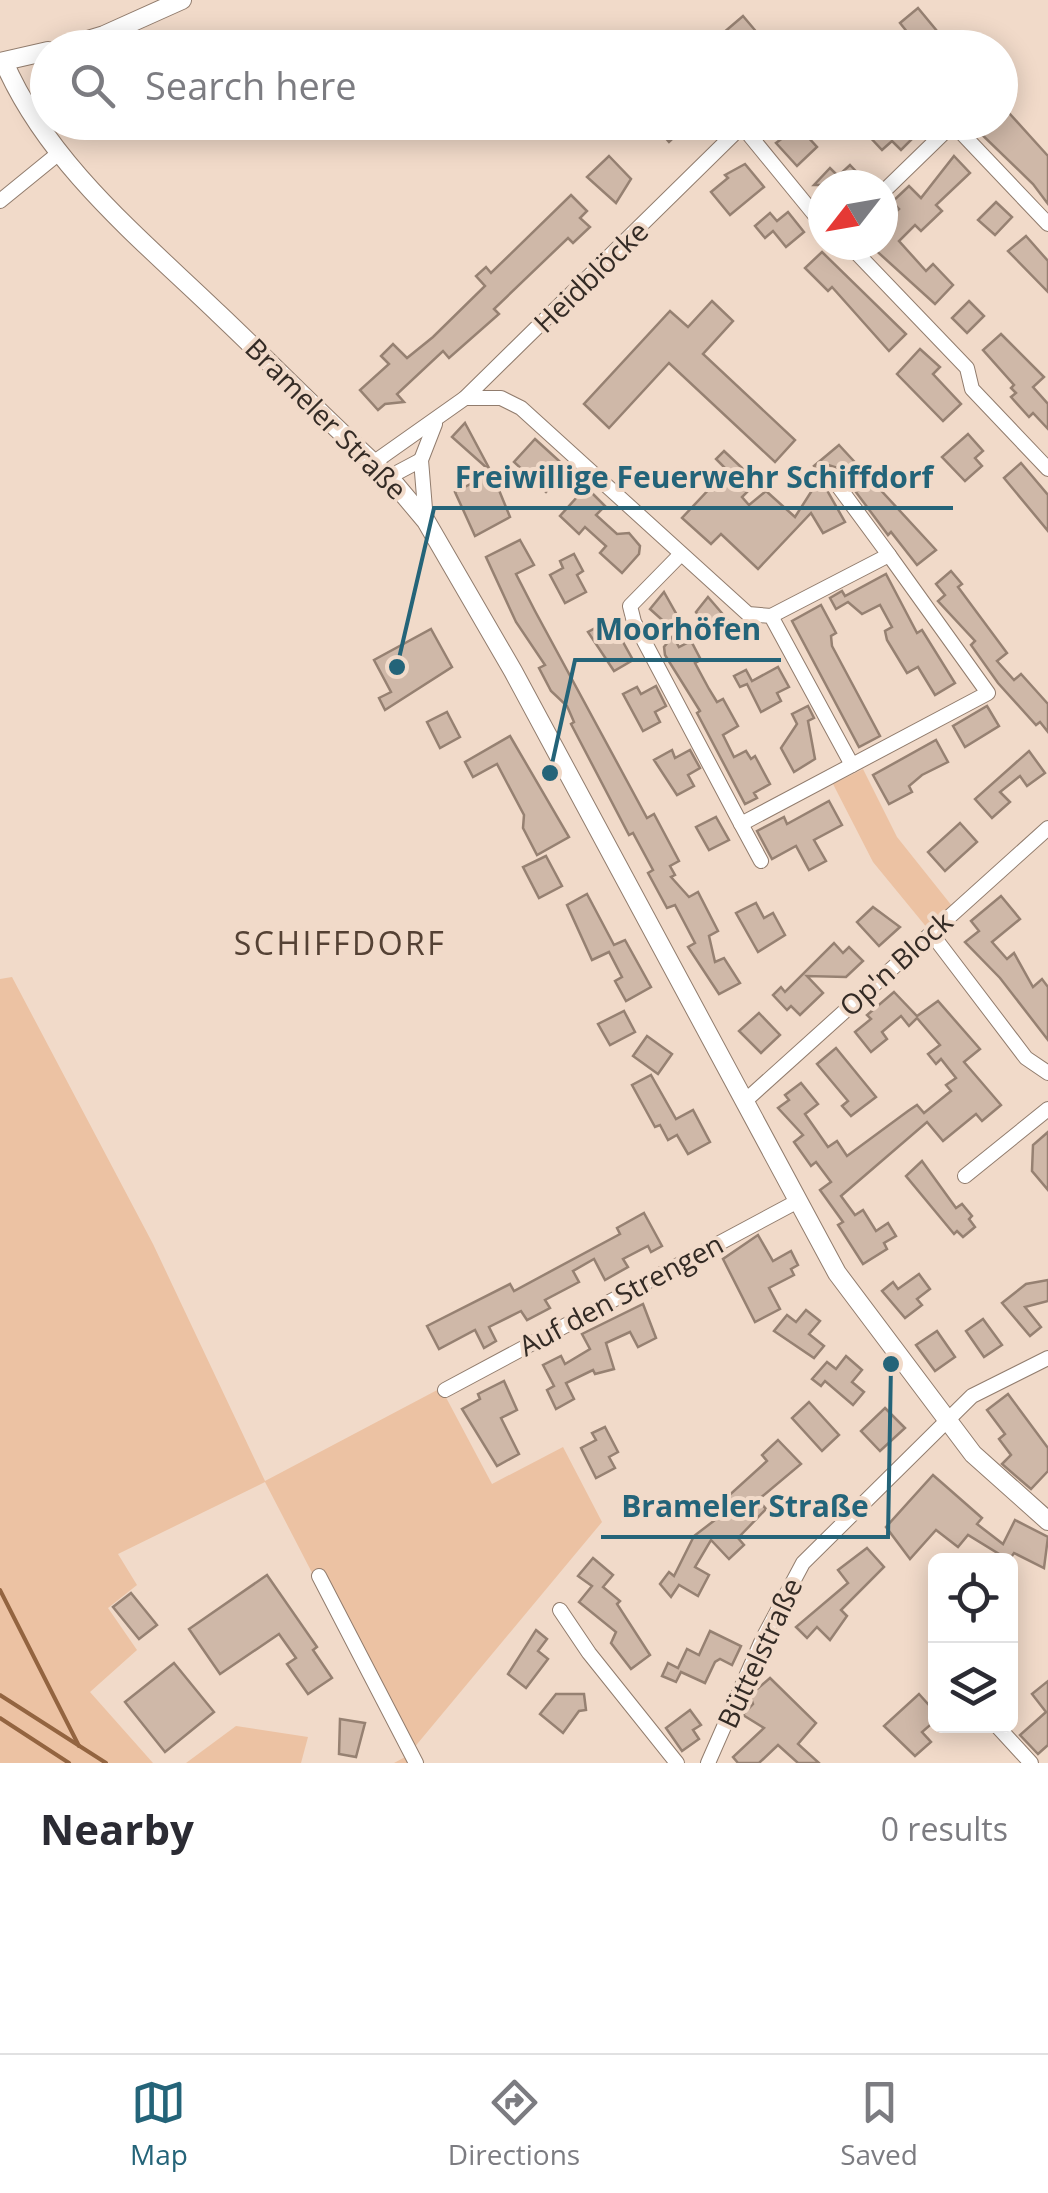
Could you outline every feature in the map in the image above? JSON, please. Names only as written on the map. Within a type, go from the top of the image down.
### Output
[{"type":"street","points":[[117,30],[182,0]]},
{"type":"street","points":[[2,62],[30,55]]},
{"type":"street","name":"Brameler Straße","points":[[2,62],[30,115]]},
{"type":"street","name":"Brameler Straße","points":[[49,140],[389,477],[426,521],[513,670],[837,1273],[946,1421],[1003,1484],[1048,1521]]},
{"type":"street","name":"Heidblöcke","points":[[374,463],[436,423],[465,398],[728,140]]},
{"type":"street","name":"Heidblöcke","points":[[753,140],[808,207]]},
{"type":"street","points":[[898,177],[936,140]]},
{"type":"street","points":[[967,140],[1048,224]]},
{"type":"street","points":[[0,202],[59,153]]},
{"type":"street","points":[[863,260],[967,368],[972,389],[1048,469]]},
{"type":"street","points":[[465,398],[501,398],[521,408],[748,614],[771,616],[889,555]]},
{"type":"street","name":"Heidblöcke","points":[[426,521],[421,460],[436,423]]},
{"type":"street","points":[[389,477],[421,460]]},
{"type":"street","points":[[742,824],[988,693],[830,476]]},
{"type":"street","points":[[681,554],[630,606],[634,622],[762,861]]},
{"type":"street","points":[[771,616],[852,765]]},
{"type":"street","name":"Op'n Block","points":[[745,1101],[1048,828]]},
{"type":"street","points":[[931,933],[1026,1058],[1048,1074]]},
{"type":"street","points":[[966,1176],[1048,1109]]},
{"type":"street","name":"Auf den Strengen","points":[[445,1390],[798,1201]]},
{"type":"street","name":"Büttelstraße","points":[[708,1763],[763,1638],[803,1562],[972,1396],[1048,1358]]},
{"type":"street","points":[[320,1576],[416,1763]]},
{"type":"street","points":[[560,1610],[589,1654],[677,1763]]},
{"type":"street","points":[[1002,1733],[1030,1763]]},
{"type":"shaded area","points":[[863,769],[897,837],[952,906],[928,929],[873,862],[833,784]]},
{"type":"shaded area","points":[[12,977],[153,1244],[265,1481],[441,1388],[492,1484],[563,1447],[602,1522],[408,1755],[412,1763],[394,1763],[407,1756],[265,1482],[118,1554],[137,1585],[108,1608],[137,1650],[90,1692],[153,1763],[0,1763],[0,979]]},
{"type":"shaded area","points":[[236,1726],[308,1737],[301,1763],[186,1763]]},
{"type":"building","points":[[918,8],[936,30],[906,30],[900,23]]},
{"type":"building","points":[[743,16],[755,30],[727,30]]},
{"type":"building","points":[[1018,123],[1048,156],[1048,204],[987,140],[1018,140]]},
{"type":"building","points":[[811,140],[817,147],[797,166],[776,143]]},
{"type":"building","points":[[873,140],[911,140],[901,150],[892,141],[882,150]]},
{"type":"building","points":[[609,156],[631,179],[616,203],[587,177]]},
{"type":"building","points":[[954,156],[970,173],[936,205],[942,211],[921,231],[915,225],[899,241],[926,271],[933,264],[953,285],[935,304],[887,260],[898,260],[898,196],[909,186],[921,198]]},
{"type":"building","points":[[745,164],[764,187],[730,215],[711,192],[728,178],[725,175]]},
{"type":"building","points":[[571,195],[587,211],[580,218],[590,227],[573,243],[568,238],[494,309],[499,314],[449,358],[443,351],[397,394],[404,402],[385,404],[378,410],[360,390],[389,364],[381,356],[393,344],[407,358],[433,337],[485,286],[476,276],[486,267],[491,273]]},
{"type":"building","points":[[996,202],[1012,217],[995,235],[978,220]]},
{"type":"building","points":[[788,212],[804,232],[786,247],[773,231],[765,238],[755,226],[770,213],[777,221]]},
{"type":"building","points":[[1026,236],[1048,261],[1048,292],[1008,251]]},
{"type":"building","points":[[814,260],[830,260],[906,334],[889,351],[832,287],[828,291],[805,268]]},
{"type":"building","points":[[712,301],[733,321],[703,354],[795,440],[775,462],[669,363],[609,428],[584,404],[670,311],[688,327]]},
{"type":"building","points":[[969,301],[984,316],[967,333],[952,318]]},
{"type":"building","points":[[1001,334],[1044,377],[1033,387],[1048,404],[1048,429],[1033,413],[1029,417],[1011,397],[1016,393],[1011,388],[1014,385],[983,350]]},
{"type":"building","points":[[920,349],[940,367],[933,374],[961,404],[943,421],[897,374]]},
{"type":"building","points":[[465,423],[489,468],[488,469],[452,437]]},
{"type":"building","points":[[968,434],[983,451],[975,458],[982,466],[965,481],[942,457]]},
{"type":"building","points":[[535,439],[568,469],[546,492],[514,462]]},
{"type":"building","points":[[839,445],[936,550],[917,565],[891,532],[888,535],[838,468],[828,465],[820,473],[814,466]]},
{"type":"building","points":[[724,451],[757,482],[742,497],[749,505],[766,491],[795,517],[820,478],[845,522],[823,533],[811,513],[758,569],[721,534],[711,544],[682,518],[727,470],[716,459]]},
{"type":"building","points":[[1021,463],[1048,495],[1048,531],[1004,478]]},
{"type":"building","points":[[492,473],[510,517],[475,536],[455,492]]},
{"type":"building","points":[[586,487],[605,506],[596,515],[617,534],[629,533],[640,546],[639,554],[622,573],[600,553],[606,546],[585,527],[579,534],[560,516]]},
{"type":"building","points":[[520,540],[534,565],[516,574],[647,818],[654,814],[679,861],[670,866],[675,875],[671,877],[689,897],[698,892],[718,931],[709,936],[715,962],[724,958],[740,983],[719,994],[688,947],[695,943],[675,905],[667,908],[648,873],[653,870],[633,833],[629,835],[571,724],[574,722],[567,706],[551,691],[539,668],[545,665],[516,622],[486,557]]},
{"type":"building","points":[[574,554],[583,571],[577,575],[586,592],[565,603],[550,575],[563,568],[560,561]]},
{"type":"building","points":[[951,571],[962,584],[958,587],[1007,653],[997,661],[1014,680],[1021,674],[1048,704],[1048,732],[1040,722],[1036,725],[998,683],[971,645],[975,641],[938,601],[945,595],[936,584]]},
{"type":"building","points":[[886,574],[917,633],[922,630],[955,683],[935,695],[918,667],[907,673],[887,640],[885,631],[892,627],[880,605],[862,614],[848,602],[836,609],[830,598],[842,591],[845,596]]},
{"type":"building","points":[[664,592],[678,617],[670,627],[650,609]]},
{"type":"building","points":[[708,597],[733,626],[715,639],[696,612]]},
{"type":"building","points":[[821,605],[836,633],[831,636],[832,646],[880,736],[859,747],[792,621]]},
{"type":"building","points":[[601,625],[609,640],[619,635],[633,660],[614,671],[588,632]]},
{"type":"building","points":[[431,629],[452,667],[385,710],[379,698],[391,692],[374,660]]},
{"type":"building","points":[[673,636],[679,647],[691,641],[701,660],[695,663],[709,689],[717,702],[723,699],[738,726],[723,735],[734,757],[746,751],[751,759],[755,756],[770,784],[745,804],[697,713],[700,711],[665,655],[664,647]]},
{"type":"building","points":[[778,667],[789,687],[777,693],[781,701],[761,712],[747,684],[740,687],[734,676],[746,670],[752,681]]},
{"type":"building","points":[[656,686],[666,706],[655,712],[660,722],[643,731],[623,694],[637,687],[641,694]]},
{"type":"building","points":[[808,706],[814,718],[808,721],[815,759],[794,772],[781,748],[797,724],[792,714]]},
{"type":"building","points":[[987,706],[999,726],[965,747],[953,726]]},
{"type":"building","points":[[447,712],[460,737],[440,748],[427,722]]},
{"type":"building","points":[[510,736],[569,837],[537,855],[523,828],[524,815],[497,764],[473,777],[465,762]]},
{"type":"building","points":[[936,740],[948,762],[922,775],[909,786],[912,792],[889,804],[873,775]]},
{"type":"building","points":[[672,750],[675,758],[690,750],[700,768],[688,775],[694,786],[677,795],[654,760]]},
{"type":"building","points":[[1029,751],[1045,773],[1027,786],[1020,776],[1000,792],[1010,802],[992,818],[975,799]]},
{"type":"building","points":[[829,801],[842,825],[814,840],[826,861],[809,870],[796,846],[772,859],[757,831],[784,817],[787,824]]},
{"type":"building","points":[[716,817],[729,840],[709,850],[696,827]]},
{"type":"building","points":[[960,823],[977,842],[945,871],[928,852]]},
{"type":"building","points":[[546,856],[562,886],[539,898],[523,867]]},
{"type":"building","points":[[587,894],[614,945],[625,940],[651,987],[626,1001],[615,981],[622,977],[609,952],[592,960],[567,905]]},
{"type":"building","points":[[1001,896],[1020,919],[992,942],[1007,959],[1014,953],[1033,987],[1042,979],[1048,987],[1048,1040],[1000,978],[965,942],[979,931],[971,921]]},
{"type":"building","points":[[756,903],[764,918],[773,913],[785,935],[758,952],[736,913]]},
{"type":"building","points":[[873,907],[900,927],[879,946],[857,922]]},
{"type":"building","points":[[834,943],[843,953],[849,947],[863,961],[846,977],[807,976],[823,993],[800,1015],[791,1006],[787,1010],[773,995],[781,987],[785,992]]},
{"type":"building","points":[[894,992],[917,1016],[938,1001],[980,1049],[964,1062],[1001,1105],[982,1121],[976,1114],[943,1141],[927,1122],[841,1196],[855,1215],[863,1210],[876,1231],[888,1223],[896,1236],[884,1243],[887,1249],[863,1264],[838,1225],[843,1222],[820,1190],[831,1182],[816,1162],[811,1166],[794,1142],[803,1135],[778,1108],[789,1100],[785,1095],[801,1083],[818,1104],[805,1114],[828,1147],[837,1141],[847,1156],[917,1105],[924,1113],[951,1091],[946,1085],[956,1078],[941,1059],[936,1064],[928,1054],[940,1045],[917,1018],[909,1026],[901,1016],[882,1032],[887,1039],[871,1052],[855,1032],[871,1019],[867,1015]]},
{"type":"building","points":[[624,1011],[635,1032],[610,1045],[598,1024]]},
{"type":"building","points":[[759,1013],[780,1035],[761,1053],[739,1031]]},
{"type":"building","points":[[647,1036],[672,1054],[658,1074],[633,1056]]},
{"type":"building","points":[[836,1048],[876,1097],[851,1116],[842,1106],[848,1101],[817,1064]]},
{"type":"building","points":[[651,1075],[676,1119],[693,1110],[710,1142],[688,1154],[677,1135],[668,1140],[660,1125],[655,1127],[632,1085]]},
{"type":"building","points":[[1048,1132],[1048,1190],[1032,1171],[1033,1145]]},
{"type":"building","points":[[922,1161],[956,1208],[962,1204],[972,1216],[969,1219],[975,1227],[963,1237],[957,1231],[954,1234],[906,1176]]},
{"type":"building","points":[[644,1213],[662,1246],[651,1252],[648,1246],[623,1259],[628,1267],[605,1280],[594,1259],[573,1271],[579,1282],[545,1300],[550,1308],[527,1320],[521,1311],[489,1327],[496,1341],[484,1348],[475,1330],[439,1349],[427,1326],[510,1284],[514,1291],[620,1234],[617,1228]]},
{"type":"building","points":[[758,1235],[773,1261],[791,1251],[798,1265],[791,1269],[794,1275],[769,1288],[780,1309],[755,1322],[723,1259]]},
{"type":"building","points":[[919,1274],[930,1289],[917,1299],[922,1305],[905,1318],[882,1291],[893,1282],[898,1289]]},
{"type":"building","points":[[1048,1280],[1048,1301],[1025,1307],[1041,1327],[1030,1336],[1002,1303],[1026,1284]]},
{"type":"building","points":[[643,1304],[656,1338],[638,1347],[630,1332],[606,1343],[614,1369],[595,1374],[593,1370],[566,1383],[574,1399],[556,1409],[547,1390],[554,1386],[543,1365],[561,1356],[565,1364],[590,1349],[582,1334]]},
{"type":"building","points":[[806,1310],[820,1321],[809,1334],[824,1346],[814,1358],[774,1331],[787,1315],[796,1322]]},
{"type":"building","points":[[983,1319],[1002,1345],[984,1357],[966,1331]]},
{"type":"building","points":[[937,1331],[955,1357],[935,1371],[916,1345]]},
{"type":"building","points":[[846,1356],[862,1370],[852,1382],[864,1392],[853,1405],[825,1381],[821,1386],[812,1379],[827,1362],[836,1369]]},
{"type":"building","points":[[504,1381],[517,1410],[501,1418],[519,1454],[497,1466],[462,1409],[480,1399],[478,1394]]},
{"type":"building","points":[[1008,1394],[1048,1448],[1048,1471],[1031,1489],[1002,1464],[1011,1455],[999,1439],[1005,1434],[987,1410]]},
{"type":"building","points":[[809,1402],[839,1435],[822,1451],[792,1418]]},
{"type":"building","points":[[885,1408],[905,1428],[880,1451],[861,1431]]},
{"type":"building","points":[[605,1427],[618,1452],[609,1457],[615,1468],[596,1478],[581,1448],[596,1440],[592,1433]]},
{"type":"building","points":[[778,1440],[801,1464],[758,1500],[766,1509],[738,1538],[744,1545],[729,1559],[711,1540],[695,1567],[709,1575],[698,1596],[679,1585],[671,1597],[660,1584],[669,1572],[674,1576],[694,1536],[732,1507],[725,1499],[767,1461],[762,1455]]},
{"type":"building","points":[[933,1475],[982,1518],[977,1524],[1003,1544],[1015,1520],[1048,1537],[1044,1568],[1018,1553],[998,1553],[968,1535],[958,1547],[936,1530],[910,1559],[886,1527]]},
{"type":"building","points":[[867,1548],[884,1567],[841,1610],[847,1616],[830,1640],[817,1627],[807,1638],[796,1627],[848,1583],[838,1570]]},
{"type":"building","points":[[593,1558],[613,1575],[603,1587],[620,1601],[617,1604],[650,1655],[631,1669],[611,1643],[616,1632],[579,1602],[592,1586],[578,1576]]},
{"type":"building","points":[[267,1575],[317,1647],[313,1650],[332,1678],[308,1694],[287,1664],[296,1658],[279,1634],[220,1674],[189,1629]]},
{"type":"building","points":[[131,1593],[157,1625],[139,1639],[113,1607]]},
{"type":"building","points":[[536,1630],[547,1639],[538,1651],[548,1659],[526,1688],[508,1674]]},
{"type":"building","points":[[710,1631],[741,1646],[732,1665],[720,1659],[715,1662],[705,1683],[681,1672],[676,1682],[662,1676],[668,1663],[678,1668],[687,1649],[699,1655]]},
{"type":"building","points":[[174,1663],[214,1712],[165,1752],[125,1702]]},
{"type":"building","points":[[770,1678],[816,1723],[798,1744],[819,1763],[798,1763],[778,1745],[759,1763],[738,1763],[733,1757],[764,1728],[743,1715],[753,1704],[750,1695]]},
{"type":"building","points":[[1048,1681],[1048,1745],[1038,1754],[1020,1735],[1046,1712],[1032,1694]]},
{"type":"building","points":[[556,1694],[584,1694],[586,1710],[579,1711],[563,1733],[540,1714]]},
{"type":"building","points":[[919,1694],[928,1704],[928,1727],[922,1732],[931,1742],[915,1756],[884,1726]]},
{"type":"building","points":[[690,1710],[701,1725],[693,1730],[699,1739],[682,1751],[666,1728]]},
{"type":"building","points":[[340,1719],[365,1723],[356,1757],[339,1754]]},
{"type":"waterway","points":[[0,1590],[79,1746]]},
{"type":"waterway","points":[[0,1695],[106,1763]]},
{"type":"waterway","points":[[0,1718],[69,1763]]},
{"type":"place","name":"Freiwillige Feuerwehr Schiffdorf","points":[[397,667]]},
{"type":"place","name":"Moorhöfen","points":[[550,773]]},
{"type":"place","name":"Brameler Straße","points":[[891,1364]]},
{"type":"district","name":"SCHIFFDORF","points":[[340,944]]}]
